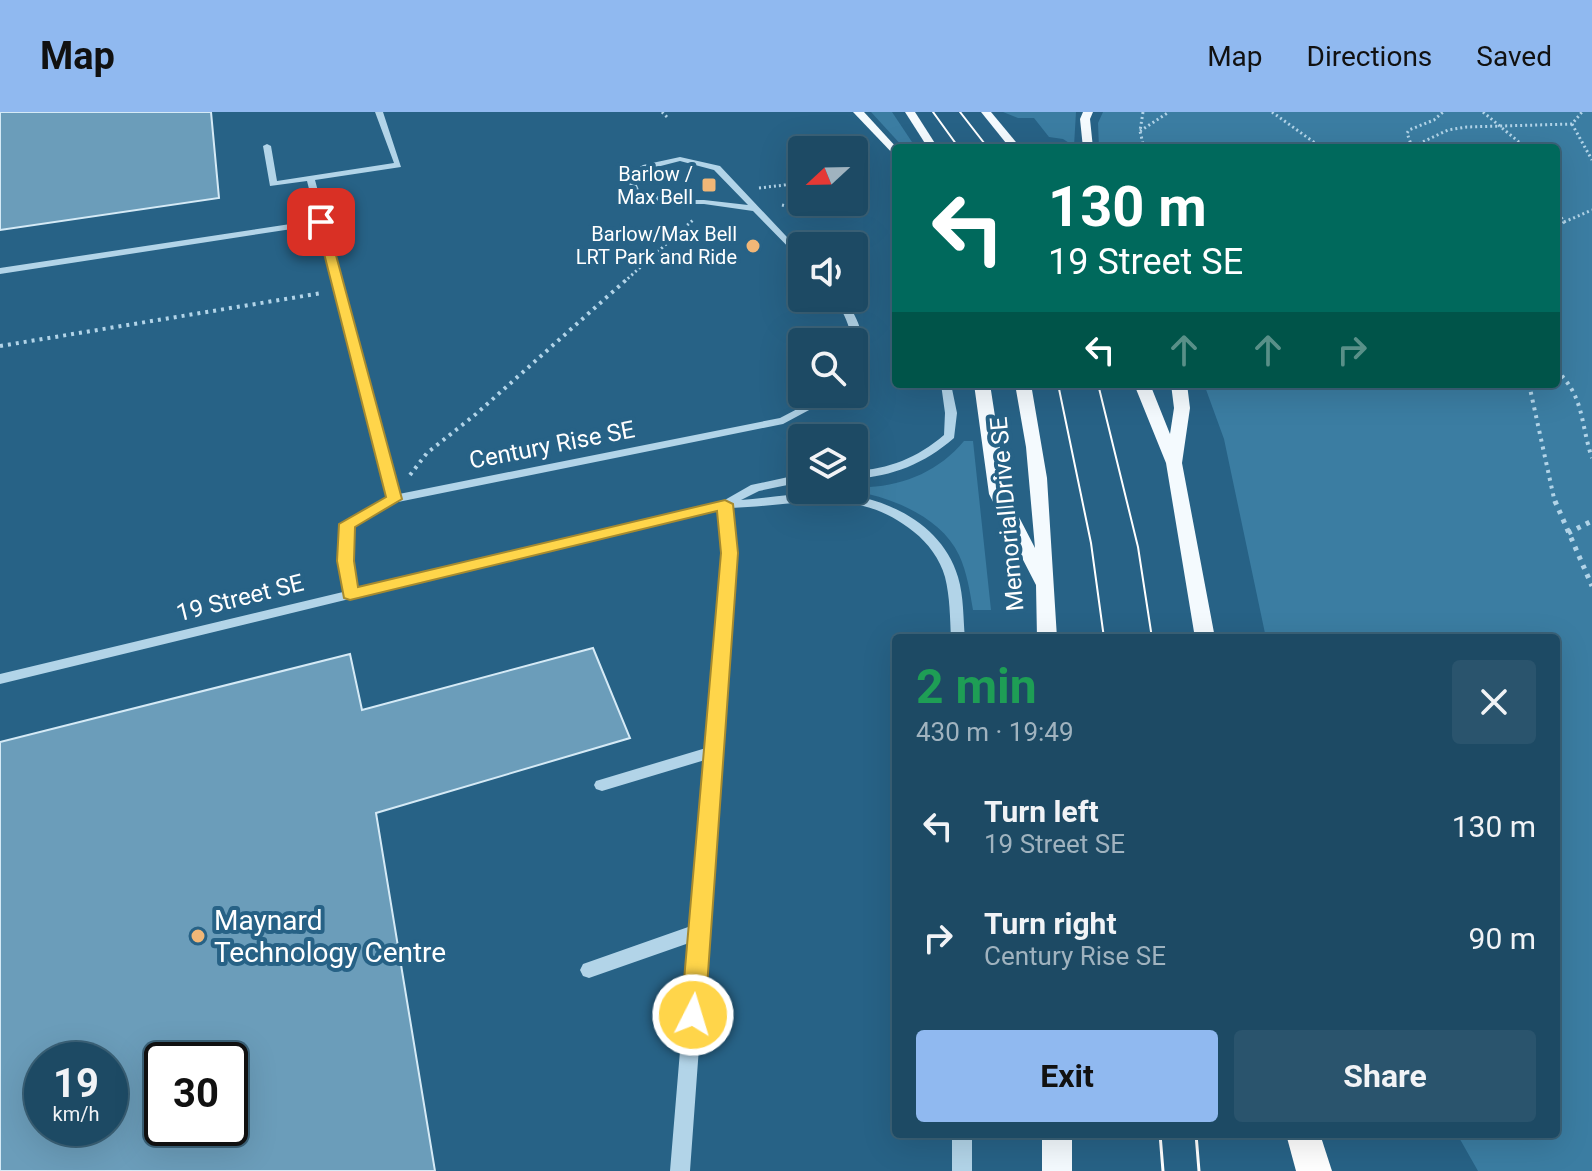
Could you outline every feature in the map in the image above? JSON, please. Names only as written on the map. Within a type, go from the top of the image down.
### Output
[{"type":"highway","points":[[1304,1138],[1314,1171]]},
{"type":"main road","points":[[858,112],[892,150]]},
{"type":"main road","points":[[910,112],[930,144]]},
{"type":"main road","points":[[986,112],[1013,144]]},
{"type":"main road","points":[[1088,112],[1085,119],[1088,144]]},
{"type":"main road","points":[[983,388],[998,494],[1046,588]]},
{"type":"main road","name":"Memorial Drive SE","points":[[1024,388],[1035,450],[1047,634]]},
{"type":"main road","points":[[1144,388],[1174,463],[1204,634]]},
{"type":"main road","points":[[1174,463],[1182,408],[1180,388]]},
{"type":"main road","points":[[1057,1138],[1057,1171]]},
{"type":"main road","points":[[1295,1138],[1300,1171]]},
{"type":"street","points":[[267,146],[273,184],[398,165],[379,112]]},
{"type":"street","points":[[757,209],[652,198],[635,192],[630,177],[636,171],[680,159],[717,168],[757,209],[788,243]]},
{"type":"street","points":[[310,178],[394,499]]},
{"type":"street","points":[[0,271],[321,222]]},
{"type":"street","points":[[868,473],[903,468],[931,454],[950,436],[951,413],[947,388]]},
{"type":"street","name":"Century Rise SE","points":[[350,594],[346,561],[347,524],[394,499],[783,421],[808,408]]},
{"type":"street","points":[[725,504],[755,488],[788,481]]},
{"type":"street","points":[[725,504],[764,505],[806,497],[833,496],[872,504],[903,516],[933,540],[950,572],[958,634]]},
{"type":"street","points":[[680,1171],[729,553],[725,504]]},
{"type":"street","name":"19 Street SE","points":[[0,679],[725,504]]},
{"type":"street","points":[[602,785],[714,751]]},
{"type":"street","points":[[589,970],[700,931]]},
{"type":"street","points":[[962,1138],[962,1171]]},
{"type":"path","points":[[662,112],[668,118]]},
{"type":"path","points":[[1143,112],[1140,131],[1143,144]]},
{"type":"path","points":[[1140,131],[1169,112]]},
{"type":"path","points":[[1272,112],[1316,144]]},
{"type":"path","points":[[1412,144],[1407,133],[1409,130],[1434,120],[1443,112]]},
{"type":"path","points":[[1483,112],[1521,144]]},
{"type":"path","points":[[1419,144],[1448,130],[1572,124],[1582,112]]},
{"type":"path","points":[[1572,124],[1592,160]]},
{"type":"path","points":[[765,195],[753,188],[788,184]]},
{"type":"path","points":[[394,499],[427,453],[476,414],[689,227],[704,202]]},
{"type":"path","points":[[777,202],[788,208]]},
{"type":"path","points":[[1560,226],[1592,210]]},
{"type":"path","points":[[1560,216],[1564,222]]},
{"type":"path","points":[[0,346],[339,290]]},
{"type":"path","points":[[1560,373],[1576,383],[1585,412],[1584,440],[1592,458]]},
{"type":"path","points":[[1530,388],[1556,506],[1592,586]]},
{"type":"path","points":[[1568,533],[1592,521]]},
{"type":"shaded area","points":[[871,112],[892,112],[913,144],[900,144]]},
{"type":"shaded area","points":[[1003,112],[1076,112],[1074,144],[1049,137],[1034,118],[1018,118]]},
{"type":"shaded area","points":[[1103,112],[1592,112],[1592,1171],[1478,1171],[1459,1138],[1560,1138],[1560,634],[1265,634],[1224,439],[1205,388],[1560,388],[1560,144],[1099,144],[1098,123]]},
{"type":"shaded area","points":[[964,441],[973,441],[991,610],[973,610],[962,562],[943,532],[908,508],[868,494],[869,487],[896,483],[921,474],[955,451]]},
{"type":"building","points":[[0,112],[211,112],[219,198],[0,230]]},
{"type":"building","name":"Maynard Technology Centre","points":[[593,648],[630,738],[376,813],[435,1171],[0,1171],[0,742],[350,654],[362,710]]},
{"type":"tram line","points":[[933,112],[956,144]]},
{"type":"tram line","points":[[960,112],[985,144]]},
{"type":"tram line","points":[[1059,388],[1091,543],[1103,634]]},
{"type":"tram line","points":[[1099,388],[1138,547],[1151,634]]},
{"type":"tram line","points":[[1160,1138],[1163,1171]]},
{"type":"tram line","points":[[1196,1138],[1199,1171]]},
{"type":"place","name":"Barlow / Max Bell","points":[[709,185]]},
{"type":"place","name":"Barlow/Max Bell LRT Park and Ride","points":[[753,246]]},
{"type":"place","name":"Maynard Technology Centre","points":[[198,936]]},
{"type":"route","points":[[321,222],[394,499],[347,524],[346,561],[350,594],[725,504],[729,553],[693,1015]]}]
